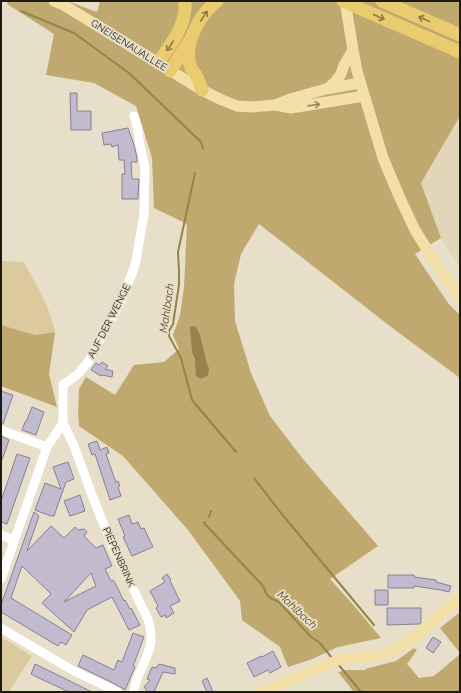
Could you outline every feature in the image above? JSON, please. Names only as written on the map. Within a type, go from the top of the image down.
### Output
[{"type":"highway","points":[[158,63],[177,35],[182,23],[185,1]]},
{"type":"highway","points":[[170,71],[204,14],[217,1]]},
{"type":"highway","points":[[344,1],[460,52]]},
{"type":"highway","points":[[382,1],[460,35]]},
{"type":"highway","points":[[191,37],[189,60],[191,68],[197,76],[202,90]]},
{"type":"main road","name":"GNEISENAUALLEE","points":[[54,1],[62,4],[202,90],[222,100],[237,106],[252,107],[275,105]]},
{"type":"main road","points":[[344,1],[360,83],[383,158],[406,212],[433,259],[460,298]]},
{"type":"main road","points":[[326,89],[336,81],[341,74],[352,46]]},
{"type":"main road","points":[[275,105],[290,99],[326,89],[360,83]]},
{"type":"main road","points":[[275,105],[291,108],[364,96]]},
{"type":"main road","points":[[261,692],[338,660],[374,656],[400,647],[423,630],[460,598]]},
{"type":"street","name":"AUF DER WENGE","points":[[63,424],[64,385],[88,362],[120,301],[136,261],[143,226],[145,168],[134,116]]},
{"type":"street","points":[[1,579],[47,446],[63,424]]},
{"type":"street","name":"PIEPENBRINK","points":[[63,424],[74,446],[113,548],[148,619],[151,630],[150,649],[134,685],[134,692]]},
{"type":"street","points":[[1,430],[47,446]]},
{"type":"street","points":[[1,535],[14,540]]},
{"type":"street","points":[[1,628],[72,670],[118,692]]},
{"type":"shaded area","points":[[8,1],[67,1],[97,12],[100,1],[460,1],[460,116],[421,183],[441,238],[415,254],[448,303],[460,315],[460,378],[395,330],[259,224],[241,254],[234,284],[235,321],[251,373],[270,416],[303,459],[378,546],[330,579],[381,638],[338,647],[310,660],[288,667],[280,647],[242,620],[240,601],[188,530],[123,456],[79,426],[79,389],[86,377],[115,395],[134,365],[164,362],[179,349],[173,335],[180,315],[184,287],[187,224],[154,208],[152,158],[136,106],[94,83],[46,75],[54,34],[7,4]]},
{"type":"shaded area","points":[[460,116],[460,267],[441,238],[421,183]]},
{"type":"shaded area","points":[[1,261],[24,262],[50,313],[55,332],[35,335],[1,325]]},
{"type":"shaded area","points":[[1,325],[35,335],[55,332],[49,374],[57,407],[1,386]]},
{"type":"shaded area","points":[[190,327],[196,327],[200,335],[209,368],[208,375],[203,378],[196,376]]},
{"type":"shaded area","points":[[460,612],[460,653],[440,628]]},
{"type":"shaded area","points":[[1,637],[32,656],[9,692],[1,692]]},
{"type":"shaded area","points":[[414,648],[417,650],[407,664],[419,678],[434,676],[460,654],[460,692],[354,692],[338,672],[348,670],[366,670],[365,669],[396,661]]},
{"type":"building","points":[[70,93],[77,93],[77,111],[91,111],[91,130],[71,130]]},
{"type":"building","points":[[128,128],[137,158],[137,162],[131,162],[132,179],[139,179],[138,199],[122,199],[122,174],[125,174],[124,160],[119,160],[118,145],[112,147],[111,144],[104,145],[102,133]]},
{"type":"building","points":[[102,362],[108,366],[105,369],[113,371],[112,377],[101,376],[91,370],[96,363],[99,365]]},
{"type":"building","points":[[1,391],[13,395],[3,424],[1,424]]},
{"type":"building","points":[[32,407],[44,412],[36,435],[22,430]]},
{"type":"building","points":[[1,436],[9,440],[2,460],[1,460]]},
{"type":"building","points":[[97,441],[100,450],[107,447],[109,453],[106,454],[116,482],[118,481],[120,486],[118,487],[121,496],[110,500],[95,454],[92,455],[88,444]]},
{"type":"building","points":[[17,454],[30,458],[7,524],[1,522],[1,501]]},
{"type":"building","points":[[68,462],[74,479],[66,482],[54,516],[35,510],[45,483],[61,489],[53,467]]},
{"type":"building","points":[[80,495],[85,511],[70,516],[64,501]]},
{"type":"building","points":[[34,512],[39,516],[27,551],[51,526],[64,538],[75,527],[78,530],[84,529],[87,532],[84,536],[96,548],[103,545],[112,566],[105,569],[111,581],[114,581],[124,601],[125,600],[130,609],[131,608],[140,625],[129,630],[112,597],[87,610],[74,632],[42,603],[51,594],[22,566],[11,598],[72,635],[66,645],[61,642],[58,646],[1,612],[1,605]],"holes":[[[91,573],[96,586],[64,602]]]},
{"type":"building","points":[[129,515],[132,524],[138,522],[141,529],[144,528],[153,547],[132,556],[123,537],[125,536],[118,519]]},
{"type":"building","points":[[167,574],[180,601],[170,606],[174,613],[166,618],[165,615],[161,617],[156,608],[158,606],[150,591],[165,582],[162,578]]},
{"type":"building","points":[[388,575],[414,575],[414,577],[436,580],[436,582],[451,586],[449,592],[414,586],[414,588],[388,588]]},
{"type":"building","points":[[375,590],[388,590],[388,605],[375,605]]},
{"type":"building","points":[[387,608],[421,608],[421,623],[387,625]]},
{"type":"building","points":[[133,633],[144,637],[133,666],[135,667],[125,690],[78,666],[83,655],[114,670],[118,660],[122,662]]},
{"type":"building","points":[[433,637],[441,642],[433,653],[426,648]]},
{"type":"building","points":[[273,651],[281,667],[270,673],[268,670],[254,677],[247,663]]},
{"type":"building","points":[[35,664],[92,692],[69,692],[39,678],[31,674]]},
{"type":"building","points":[[159,664],[175,668],[175,674],[163,672],[154,692],[148,692],[144,687],[150,680],[147,679],[152,667],[156,668]]},
{"type":"building","points":[[207,678],[213,692],[207,692],[202,681]]},
{"type":"waterway","points":[[21,11],[74,33],[129,73],[201,142],[203,149]]},
{"type":"waterway","name":"Mahlbach","points":[[195,173],[178,252],[179,285],[173,324],[169,331],[169,336],[181,358],[192,400],[236,452]]},
{"type":"waterway","points":[[254,478],[281,513],[374,625]]},
{"type":"waterway","name":"Mahlbach","points":[[209,517],[211,511]]},
{"type":"waterway","name":"Mahlbach","points":[[205,522],[204,523],[263,586],[270,598],[279,602],[311,637],[319,642],[332,658]]},
{"type":"waterway","name":"Mahlbach","points":[[338,664],[361,692]]}]
